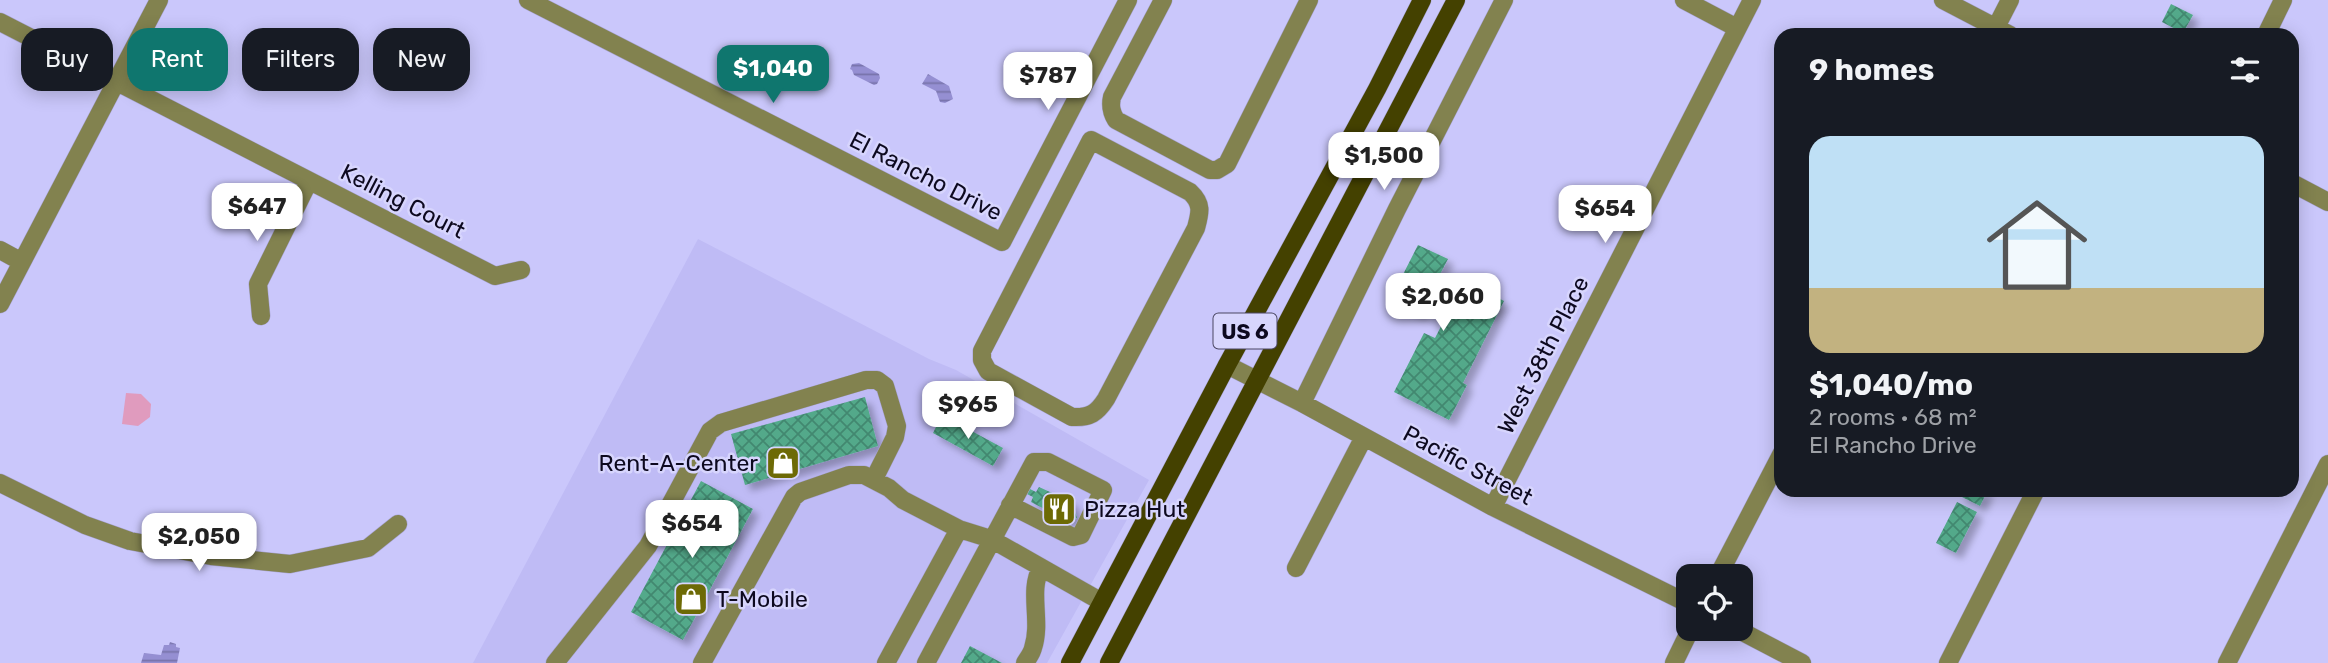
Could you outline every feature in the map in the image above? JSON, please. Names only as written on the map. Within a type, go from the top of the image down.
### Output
[{"type":"main road","name":"US 6","points":[[1070,663],[1422,0]]},
{"type":"main road","name":"US 6","points":[[1109,663],[1456,0]]},
{"type":"street","points":[[0,304],[159,0]]},
{"type":"street","name":"El Rancho Drive","points":[[528,0],[1002,242],[1065,122]]},
{"type":"street","points":[[1091,141],[982,351],[982,360],[988,371],[1072,417],[1085,418],[1097,412],[1106,399],[1196,228],[1201,209],[1197,198],[1190,192],[1091,141],[1065,122],[1128,0]]},
{"type":"street","points":[[1163,0],[1112,97],[1112,114],[1115,120],[1210,170],[1217,170],[1227,164],[1309,0]]},
{"type":"street","points":[[1302,403],[1504,0]]},
{"type":"street","points":[[1684,0],[1737,28]]},
{"type":"street","name":"West 38th Place","points":[[1493,508],[1752,0]]},
{"type":"street","points":[[1943,0],[1993,28]]},
{"type":"street","points":[[2001,28],[2010,0]]},
{"type":"street","points":[[2269,28],[2283,0]]},
{"type":"street","name":"Kelling Court","points":[[0,22],[495,276],[521,270]]},
{"type":"street","points":[[261,316],[258,284],[310,181]]},
{"type":"street","points":[[2299,187],[2328,202]]},
{"type":"street","points":[[0,250],[22,262]]},
{"type":"street","name":"Pacific Street","points":[[1227,365],[1493,508],[1676,598]]},
{"type":"street","points":[[555,663],[648,546],[710,431],[721,423],[866,380],[877,380],[885,386],[897,426],[895,437],[874,479]]},
{"type":"street","points":[[1296,568],[1364,437]]},
{"type":"street","points":[[926,663],[991,539],[1034,462],[1048,462],[1103,490],[1081,535],[1073,537],[1010,505]]},
{"type":"street","points":[[2227,663],[2328,464]]},
{"type":"street","points":[[1724,564],[1774,468]]},
{"type":"street","points":[[702,663],[794,497],[811,487],[849,475],[858,474],[874,479],[903,500],[959,529],[991,539],[1102,602]]},
{"type":"street","points":[[0,483],[85,525],[130,541],[224,557],[290,564],[368,548],[398,524]]},
{"type":"street","points":[[1948,663],[2031,497]]},
{"type":"street","points":[[886,663],[959,529]]},
{"type":"street","points":[[1025,663],[1033,648],[1037,607],[1035,580],[1041,568]]},
{"type":"street","points":[[1753,637],[1802,663]]},
{"type":"street","points":[[1674,663],[1685,641]]},
{"type":"shaded area","points":[[859,63],[879,74],[877,84],[854,75],[850,69],[852,64]]},
{"type":"shaded area","points":[[928,74],[949,86],[953,99],[940,102],[936,91],[922,84]]},
{"type":"shaded area","points":[[698,239],[929,359],[956,370],[1149,480],[1047,663],[473,663]]},
{"type":"shaded area","points":[[126,393],[141,394],[151,404],[150,417],[138,426],[122,424]]},
{"type":"shaded area","points":[[170,642],[180,648],[177,663],[141,663],[144,653],[161,655],[164,645],[169,645]]},
{"type":"building","points":[[2171,4],[2193,15],[2186,28],[2173,28],[2162,22]]},
{"type":"building","points":[[1418,245],[1448,259],[1439,276],[1463,288],[1467,282],[1504,301],[1463,383],[1467,385],[1449,420],[1394,392],[1424,333],[1435,338],[1450,309],[1428,297],[1420,314],[1390,300]]},
{"type":"building","points":[[865,397],[878,446],[745,485],[731,434]]},
{"type":"building","points":[[942,415],[1003,448],[993,466],[933,433]]},
{"type":"building","points":[[701,481],[753,509],[683,640],[631,612]]},
{"type":"building","name":"Pizza Hut","points":[[1039,487],[1072,502],[1077,518],[1062,522],[1054,518],[1056,515],[1031,502],[1033,497],[1027,494],[1030,489],[1036,492]]},
{"type":"building","points":[[1962,497],[1984,497],[1980,506]]},
{"type":"building","points":[[1957,502],[1977,512],[1956,553],[1936,543]]},
{"type":"building","points":[[970,646],[1002,663],[961,663]]},
{"type":"place","name":"Rent-A-Center","points":[[783,463]]},
{"type":"place","name":"Pizza Hut","points":[[1059,509]]},
{"type":"place","name":"T-Mobile","points":[[691,599]]}]
